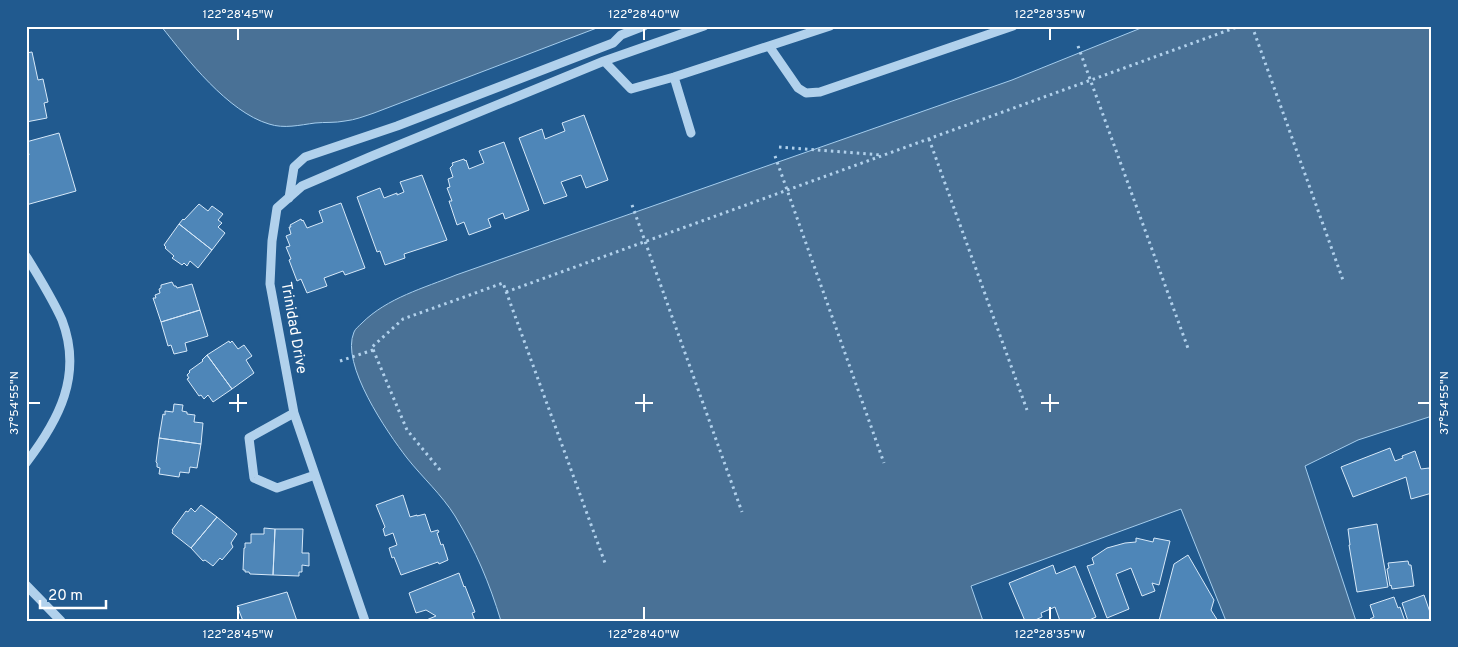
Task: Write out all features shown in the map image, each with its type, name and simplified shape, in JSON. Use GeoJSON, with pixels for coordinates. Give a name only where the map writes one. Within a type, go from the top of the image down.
{"type":"FeatureCollection","features":[{"type":"Feature","properties":{"kind":"street"},"geometry":{"type":"LineString","coordinates":[[288,198],[294,167],[305,157],[397,126],[613,43],[621,35],[644,26]]}},
{"type":"Feature","properties":{"kind":"street","name":"Trinidad Drive"},"geometry":{"type":"LineString","coordinates":[[365,621],[294,413],[270,284],[272,241],[277,208],[302,186],[372,156],[604,61],[704,26]]}},
{"type":"Feature","properties":{"kind":"street"},"geometry":{"type":"LineString","coordinates":[[604,61],[630,89],[830,26]]}},
{"type":"Feature","properties":{"kind":"street"},"geometry":{"type":"LineString","coordinates":[[769,46],[798,88],[806,93],[820,92],[1013,26]]}},
{"type":"Feature","properties":{"kind":"street"},"geometry":{"type":"LineString","coordinates":[[674,76],[691,133]]}},
{"type":"Feature","properties":{"kind":"street"},"geometry":{"type":"LineString","coordinates":[[26,256],[57,310],[66,334],[70,359],[68,384],[60,409],[49,430],[26,463]]}},
{"type":"Feature","properties":{"kind":"street"},"geometry":{"type":"LineString","coordinates":[[294,413],[249,438],[254,478],[277,488],[315,475]]}},
{"type":"Feature","properties":{"kind":"street"},"geometry":{"type":"LineString","coordinates":[[26,585],[62,621]]}},
{"type":"Feature","properties":{"kind":"path"},"geometry":{"type":"LineString","coordinates":[[506,292],[1240,26]]}},
{"type":"Feature","properties":{"kind":"path"},"geometry":{"type":"LineString","coordinates":[[1252,26],[1344,283]]}},
{"type":"Feature","properties":{"kind":"path"},"geometry":{"type":"LineString","coordinates":[[1078,46],[1189,351]]}},
{"type":"Feature","properties":{"kind":"path"},"geometry":{"type":"LineString","coordinates":[[929,138],[1028,410]]}},
{"type":"Feature","properties":{"kind":"path"},"geometry":{"type":"LineString","coordinates":[[779,147],[883,155]]}},
{"type":"Feature","properties":{"kind":"path"},"geometry":{"type":"LineString","coordinates":[[775,156],[884,463]]}},
{"type":"Feature","properties":{"kind":"path"},"geometry":{"type":"LineString","coordinates":[[632,205],[742,512]]}},
{"type":"Feature","properties":{"kind":"path"},"geometry":{"type":"LineString","coordinates":[[440,470],[407,430],[372,347],[403,319],[503,283],[604,563]]}},
{"type":"Feature","properties":{"kind":"path"},"geometry":{"type":"LineString","coordinates":[[340,361],[373,350]]}},
{"type":"Feature","properties":{"kind":"water"},"geometry":{"type":"Polygon","coordinates":[[[161,26],[602,26],[360,118],[341,122],[286,126],[269,124],[254,118],[238,108],[209,83],[161,26]]]}},
{"type":"Feature","properties":{"kind":"water"},"geometry":{"type":"Polygon","coordinates":[[[1146,26],[1432,26],[1432,416],[1358,440],[1305,466],[1356,621],[1226,621],[1181,509],[971,586],[983,621],[501,621],[481,567],[455,516],[388,432],[359,379],[351,346],[355,331],[362,323],[394,300],[419,289],[1012,80],[1146,26]]]}},
{"type":"Feature","properties":{"kind":"building"},"geometry":{"type":"Polygon","coordinates":[[[32,52],[38,80],[43,79],[48,102],[44,103],[47,118],[26,122],[26,53],[32,52]]]}},
{"type":"Feature","properties":{"kind":"building"},"geometry":{"type":"Polygon","coordinates":[[[584,115],[608,180],[586,188],[581,175],[561,182],[567,196],[544,204],[519,138],[542,129],[545,139],[565,131],[562,123],[584,115]]]}},
{"type":"Feature","properties":{"kind":"building"},"geometry":{"type":"Polygon","coordinates":[[[59,133],[76,191],[26,205],[26,156],[29,155],[26,142],[59,133]]]}},
{"type":"Feature","properties":{"kind":"building"},"geometry":{"type":"Polygon","coordinates":[[[504,142],[529,210],[505,219],[503,213],[488,219],[491,227],[469,235],[464,222],[457,225],[449,201],[452,201],[447,188],[450,187],[448,179],[453,177],[450,168],[453,165],[452,163],[464,159],[469,169],[484,163],[479,151],[504,142]]]}},
{"type":"Feature","properties":{"kind":"building"},"geometry":{"type":"Polygon","coordinates":[[[422,175],[447,240],[404,254],[405,258],[385,265],[380,251],[377,252],[357,197],[380,188],[384,198],[397,193],[397,195],[404,192],[400,182],[422,175]]]}},
{"type":"Feature","properties":{"kind":"building"},"geometry":{"type":"Polygon","coordinates":[[[341,203],[365,268],[345,275],[343,271],[324,278],[327,286],[307,293],[301,279],[297,281],[289,260],[291,259],[286,247],[290,246],[286,236],[291,234],[289,227],[301,219],[307,228],[323,222],[319,211],[341,203]]]}},
{"type":"Feature","properties":{"kind":"building"},"geometry":{"type":"Polygon","coordinates":[[[199,204],[208,211],[212,206],[223,214],[218,220],[222,223],[218,227],[225,233],[212,250],[179,224],[199,204]]]}},
{"type":"Feature","properties":{"kind":"building"},"geometry":{"type":"Polygon","coordinates":[[[179,224],[212,250],[198,268],[190,261],[187,266],[184,263],[182,265],[172,258],[174,256],[165,248],[164,245],[179,224]]]}},
{"type":"Feature","properties":{"kind":"building"},"geometry":{"type":"Polygon","coordinates":[[[172,282],[177,288],[192,284],[200,310],[161,322],[153,298],[156,298],[155,295],[160,293],[161,285],[172,282]]]}},
{"type":"Feature","properties":{"kind":"building"},"geometry":{"type":"Polygon","coordinates":[[[200,310],[208,336],[185,343],[187,351],[174,354],[171,345],[168,346],[161,322],[200,310]]]}},
{"type":"Feature","properties":{"kind":"building"},"geometry":{"type":"Polygon","coordinates":[[[229,341],[230,343],[232,341],[238,349],[244,345],[252,356],[246,360],[254,373],[232,389],[207,355],[229,341]]]}},
{"type":"Feature","properties":{"kind":"building"},"geometry":{"type":"Polygon","coordinates":[[[207,355],[232,389],[213,402],[208,395],[204,399],[201,395],[199,396],[187,379],[189,378],[187,375],[189,371],[203,361],[207,355]]]}},
{"type":"Feature","properties":{"kind":"building"},"geometry":{"type":"Polygon","coordinates":[[[174,404],[183,405],[182,411],[195,415],[194,422],[203,423],[201,444],[159,438],[163,414],[165,415],[165,411],[173,412],[174,404]]]}},
{"type":"Feature","properties":{"kind":"building"},"geometry":{"type":"Polygon","coordinates":[[[159,438],[201,444],[197,468],[190,467],[189,473],[180,472],[179,477],[159,474],[160,468],[157,467],[156,462],[159,438]]]}},
{"type":"Feature","properties":{"kind":"building"},"geometry":{"type":"Polygon","coordinates":[[[1390,448],[1395,461],[1415,451],[1421,469],[1429,468],[1432,478],[1432,493],[1411,499],[1406,477],[1353,497],[1341,467],[1390,448]]]}},
{"type":"Feature","properties":{"kind":"building"},"geometry":{"type":"Polygon","coordinates":[[[403,495],[410,517],[425,514],[431,532],[438,530],[439,532],[437,533],[441,545],[443,544],[448,560],[401,575],[389,548],[397,545],[393,533],[385,536],[383,529],[385,527],[376,505],[403,495]]]}},
{"type":"Feature","properties":{"kind":"building"},"geometry":{"type":"Polygon","coordinates":[[[201,505],[217,517],[191,548],[172,533],[172,530],[186,511],[188,512],[191,508],[195,512],[201,505]]]}},
{"type":"Feature","properties":{"kind":"building"},"geometry":{"type":"Polygon","coordinates":[[[217,517],[237,534],[231,543],[233,547],[222,560],[220,558],[213,566],[205,560],[203,561],[191,548],[217,517]]]}},
{"type":"Feature","properties":{"kind":"building"},"geometry":{"type":"Polygon","coordinates":[[[1377,524],[1388,587],[1357,592],[1348,529],[1377,524]]]}},
{"type":"Feature","properties":{"kind":"building"},"geometry":{"type":"Polygon","coordinates":[[[264,528],[275,529],[273,575],[250,574],[243,570],[245,543],[251,543],[251,534],[264,534],[264,528]]]}},
{"type":"Feature","properties":{"kind":"building"},"geometry":{"type":"Polygon","coordinates":[[[275,529],[303,529],[302,553],[309,553],[309,566],[302,565],[302,572],[299,572],[299,576],[273,575],[275,529]]]}},
{"type":"Feature","properties":{"kind":"building"},"geometry":{"type":"Polygon","coordinates":[[[1136,538],[1153,542],[1154,538],[1170,541],[1159,585],[1152,583],[1155,591],[1142,596],[1131,568],[1116,574],[1129,609],[1107,618],[1087,566],[1094,564],[1092,558],[1107,548],[1136,542],[1136,538]]]}},
{"type":"Feature","properties":{"kind":"building"},"geometry":{"type":"Polygon","coordinates":[[[1188,555],[1214,600],[1211,610],[1218,621],[1159,621],[1174,564],[1188,555]]]}},
{"type":"Feature","properties":{"kind":"building"},"geometry":{"type":"Polygon","coordinates":[[[1408,561],[1409,565],[1411,565],[1414,586],[1392,589],[1387,569],[1389,568],[1388,563],[1408,561]]]}},
{"type":"Feature","properties":{"kind":"building"},"geometry":{"type":"Polygon","coordinates":[[[1053,565],[1056,574],[1075,566],[1096,617],[1087,621],[1060,621],[1055,607],[1041,613],[1042,617],[1033,621],[1025,621],[1009,583],[1053,565]]]}},
{"type":"Feature","properties":{"kind":"building"},"geometry":{"type":"Polygon","coordinates":[[[459,573],[475,612],[472,613],[475,621],[424,621],[436,616],[426,610],[416,613],[409,593],[459,573]]]}},
{"type":"Feature","properties":{"kind":"building"},"geometry":{"type":"Polygon","coordinates":[[[287,592],[297,621],[243,621],[237,606],[287,592]]]}},
{"type":"Feature","properties":{"kind":"building"},"geometry":{"type":"Polygon","coordinates":[[[1424,595],[1432,618],[1425,621],[1408,621],[1402,603],[1424,595]]]}},
{"type":"Feature","properties":{"kind":"building"},"geometry":{"type":"Polygon","coordinates":[[[1394,597],[1405,621],[1371,621],[1370,619],[1374,617],[1370,605],[1394,597]]]}}]}
